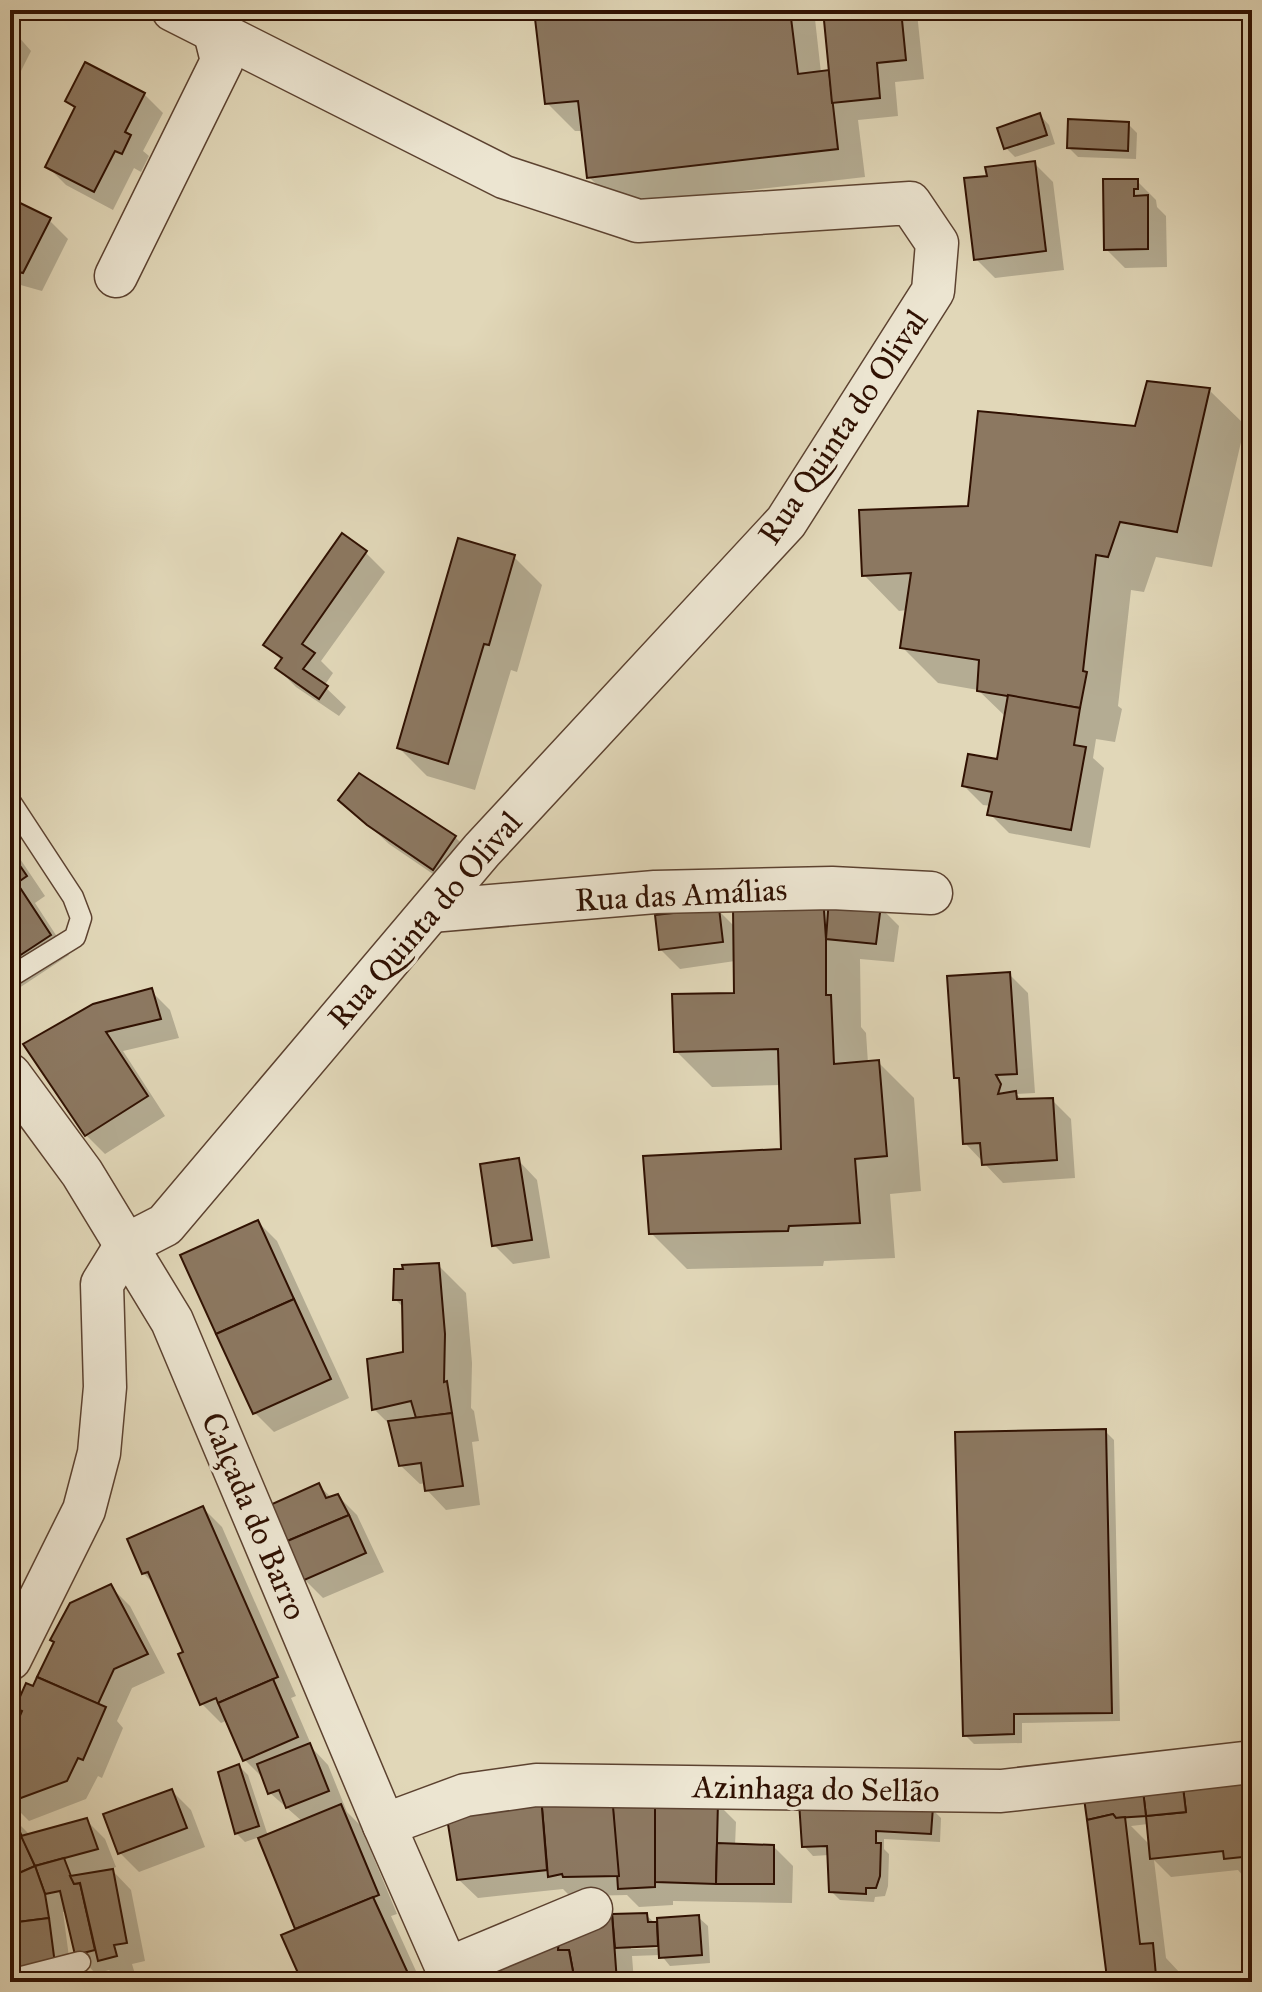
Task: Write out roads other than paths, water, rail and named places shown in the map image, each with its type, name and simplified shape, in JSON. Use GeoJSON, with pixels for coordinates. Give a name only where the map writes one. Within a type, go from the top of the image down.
{"type":"FeatureCollection","features":[{"type":"Feature","properties":{"kind":"street","name":"Rua Quinta do Olival"},"geometry":{"type":"LineString","coordinates":[[126,1245],[165,1225],[482,850],[786,522],[933,291],[937,243],[910,203],[638,221],[504,177],[173,10]]}},
{"type":"Feature","properties":{"kind":"street"},"geometry":{"type":"LineString","coordinates":[[116,276],[222,61],[215,33]]}},
{"type":"Feature","properties":{"kind":"street","name":"Rua das Amálias"},"geometry":{"type":"LineString","coordinates":[[431,911],[655,892],[832,888],[931,893]]}},
{"type":"Feature","properties":{"kind":"street","name":"Calçada do Barro"},"geometry":{"type":"LineString","coordinates":[[10,1075],[82,1173],[172,1321],[450,1976]]}},
{"type":"Feature","properties":{"kind":"street"},"geometry":{"type":"LineString","coordinates":[[10,1659],[84,1510],[99,1453],[105,1387],[102,1284],[126,1245]]}},
{"type":"Feature","properties":{"kind":"street","name":"Azinhaga do Sellão"},"geometry":{"type":"LineString","coordinates":[[384,1825],[465,1795],[536,1785],[1001,1791],[1252,1762]]}},
{"type":"Feature","properties":{"kind":"street"},"geometry":{"type":"LineString","coordinates":[[450,1976],[591,1909]]}},
{"type":"Feature","properties":{"kind":"lane"},"geometry":{"type":"LineString","coordinates":[[10,801],[73,897],[81,918],[75,937],[10,977]]}},
{"type":"Feature","properties":{"kind":"lane"},"geometry":{"type":"LineString","coordinates":[[10,1980],[80,1962]]}}]}
